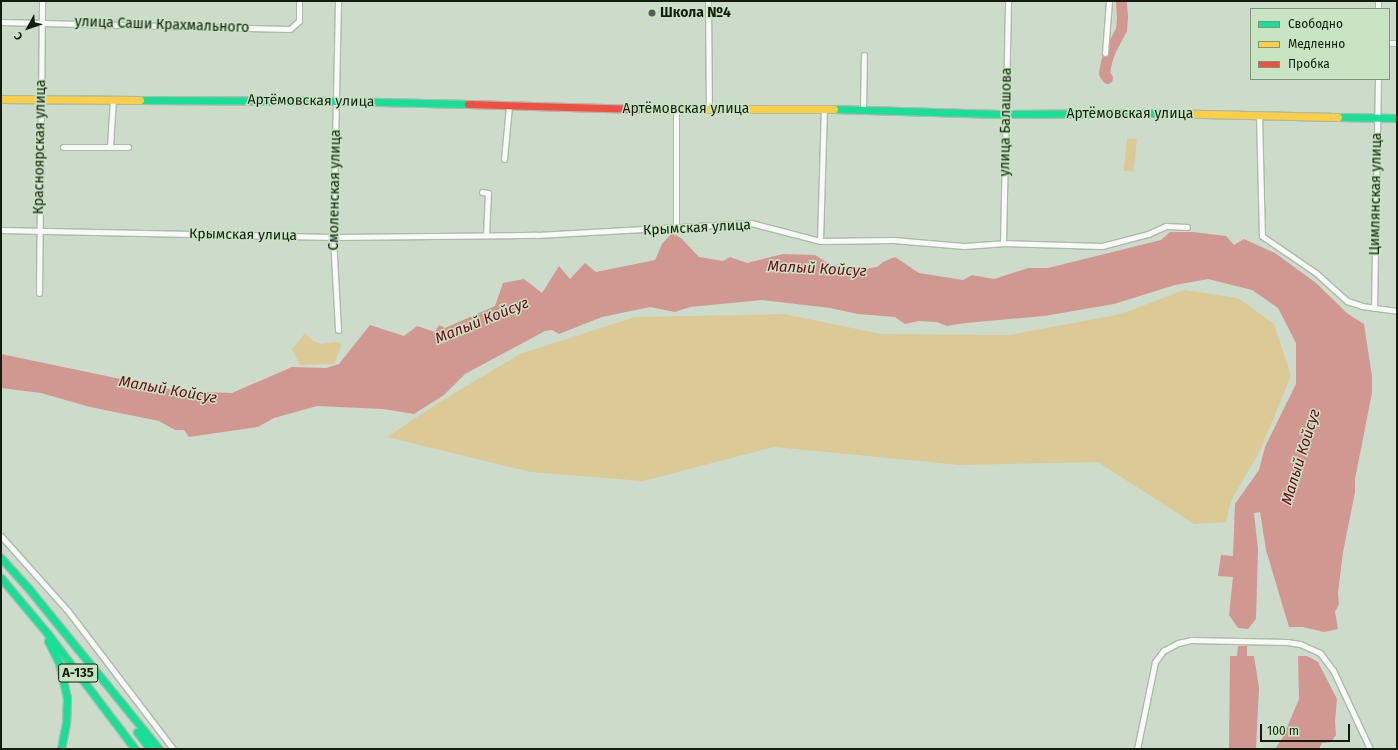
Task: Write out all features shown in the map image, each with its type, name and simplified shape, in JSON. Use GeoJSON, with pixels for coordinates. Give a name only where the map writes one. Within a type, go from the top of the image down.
{"type":"FeatureCollection","features":[{"type":"Feature","properties":{"kind":"main road","name":"Артёмовская улица"},"geometry":{"type":"LineString","coordinates":[[1,99],[336,101],[676,110],[824,109],[1007,114],[1259,115],[1397,118]]}},
{"type":"Feature","properties":{"kind":"main road","name":"А-135"},"geometry":{"type":"LineString","coordinates":[[1,558],[59,626],[150,749]]}},
{"type":"Feature","properties":{"kind":"main road","name":"А-135"},"geometry":{"type":"LineString","coordinates":[[1,578],[19,598],[135,749]]}},
{"type":"Feature","properties":{"kind":"main road"},"geometry":{"type":"LineString","coordinates":[[19,598],[46,637],[59,663],[66,697],[66,723],[61,749]]}},
{"type":"Feature","properties":{"kind":"main road"},"geometry":{"type":"LineString","coordinates":[[59,626],[159,749]]}},
{"type":"Feature","properties":{"kind":"street","name":"Красноярская улица"},"geometry":{"type":"LineString","coordinates":[[39,293],[42,1]]}},
{"type":"Feature","properties":{"kind":"street","name":"улица Саши Крахмального"},"geometry":{"type":"LineString","coordinates":[[1,22],[290,29],[299,21],[299,1]]}},
{"type":"Feature","properties":{"kind":"street","name":"Смоленская улица"},"geometry":{"type":"LineString","coordinates":[[338,1],[333,237],[338,330]]}},
{"type":"Feature","properties":{"kind":"street"},"geometry":{"type":"LineString","coordinates":[[708,1],[709,110]]}},
{"type":"Feature","properties":{"kind":"street","name":"улица Балашова"},"geometry":{"type":"LineString","coordinates":[[1003,243],[1007,114],[1008,1]]}},
{"type":"Feature","properties":{"kind":"street"},"geometry":{"type":"LineString","coordinates":[[1105,53],[1109,1]]}},
{"type":"Feature","properties":{"kind":"street"},"geometry":{"type":"LineString","coordinates":[[863,110],[864,55]]}},
{"type":"Feature","properties":{"kind":"street","name":"Цимлянская улица"},"geometry":{"type":"LineString","coordinates":[[1374,308],[1378,80]]}},
{"type":"Feature","properties":{"kind":"street"},"geometry":{"type":"LineString","coordinates":[[110,147],[113,100]]}},
{"type":"Feature","properties":{"kind":"street"},"geometry":{"type":"LineString","coordinates":[[504,158],[509,106]]}},
{"type":"Feature","properties":{"kind":"street"},"geometry":{"type":"LineString","coordinates":[[820,241],[824,109]]}},
{"type":"Feature","properties":{"kind":"street"},"geometry":{"type":"LineString","coordinates":[[676,110],[676,229]]}},
{"type":"Feature","properties":{"kind":"street"},"geometry":{"type":"LineString","coordinates":[[1259,115],[1262,236],[1316,273],[1348,301],[1362,306],[1397,310]]}},
{"type":"Feature","properties":{"kind":"street"},"geometry":{"type":"LineString","coordinates":[[63,147],[128,147]]}},
{"type":"Feature","properties":{"kind":"street"},"geometry":{"type":"LineString","coordinates":[[482,192],[488,193],[486,235]]}},
{"type":"Feature","properties":{"kind":"street","name":"Крымская улица"},"geometry":{"type":"LineString","coordinates":[[1,230],[333,237],[486,235],[676,229],[751,223],[820,241],[893,240],[964,246],[1003,243],[1102,246],[1148,234],[1166,226],[1187,227]]}},
{"type":"Feature","properties":{"kind":"street"},"geometry":{"type":"LineString","coordinates":[[1,536],[68,611],[173,749]]}},
{"type":"Feature","properties":{"kind":"street"},"geometry":{"type":"LineString","coordinates":[[1137,749],[1154,662],[1163,651],[1178,643],[1191,640],[1287,642],[1300,644],[1320,653],[1333,670],[1370,749]]}},
{"type":"Feature","properties":{"kind":"shaded area"},"geometry":{"type":"Polygon","coordinates":[[[1127,138],[1137,139],[1133,172],[1124,171],[1127,138]]]}},
{"type":"Feature","properties":{"kind":"shaded area"},"geometry":{"type":"Polygon","coordinates":[[[1184,290],[1238,298],[1274,324],[1291,376],[1259,453],[1231,500],[1226,522],[1194,524],[1098,462],[960,465],[774,447],[643,481],[531,472],[387,437],[438,403],[520,354],[635,317],[784,314],[881,334],[1010,335],[1121,314],[1184,290]]]}},
{"type":"Feature","properties":{"kind":"shaded area"},"geometry":{"type":"Polygon","coordinates":[[[305,333],[313,341],[321,344],[338,342],[342,344],[334,364],[300,365],[292,349],[305,333]]]}},
{"type":"Feature","properties":{"kind":"water","name":"Малый Койсуг"},"geometry":{"type":"Polygon","coordinates":[[[1170,232],[1193,232],[1226,236],[1234,245],[1244,239],[1275,253],[1316,283],[1348,314],[1364,324],[1372,376],[1372,393],[1355,479],[1355,492],[1343,552],[1338,593],[1339,604],[1335,612],[1338,629],[1324,632],[1303,627],[1289,627],[1266,550],[1260,512],[1254,513],[1258,549],[1256,619],[1248,629],[1238,628],[1229,615],[1233,577],[1218,576],[1221,555],[1233,556],[1235,504],[1259,470],[1265,447],[1296,384],[1296,343],[1278,308],[1252,290],[1208,279],[1175,285],[1114,304],[1044,316],[947,326],[937,322],[919,321],[905,324],[895,317],[858,314],[830,308],[762,300],[690,307],[675,312],[650,307],[602,317],[559,334],[552,330],[545,331],[465,374],[444,395],[414,414],[383,409],[317,406],[274,418],[258,427],[189,437],[184,430],[175,430],[159,421],[90,407],[41,393],[1,388],[1,354],[178,391],[232,393],[292,367],[326,368],[339,364],[370,325],[404,336],[417,326],[435,332],[439,325],[445,328],[495,306],[503,283],[524,279],[542,293],[559,266],[570,279],[585,263],[596,272],[655,260],[662,244],[672,233],[681,238],[699,257],[723,261],[730,257],[747,263],[783,254],[815,255],[831,265],[865,269],[877,267],[883,262],[895,257],[919,273],[963,280],[972,275],[994,279],[1028,268],[1048,268],[1161,240],[1170,232]]]}},
{"type":"Feature","properties":{"kind":"water"},"geometry":{"type":"Polygon","coordinates":[[[1238,646],[1247,646],[1247,656],[1254,656],[1259,688],[1256,749],[1229,749],[1230,656],[1237,656],[1238,646]]]}},
{"type":"Feature","properties":{"kind":"water"},"geometry":{"type":"Polygon","coordinates":[[[1298,656],[1307,656],[1318,662],[1337,699],[1335,722],[1336,735],[1331,742],[1322,743],[1319,749],[1275,749],[1283,737],[1299,699],[1298,656]]]}},
{"type":"Feature","properties":{"kind":"waterway"},"geometry":{"type":"LineString","coordinates":[[1107,78],[1104,73],[1106,62],[1110,50],[1121,29],[1121,1]]}},
{"type":"Feature","properties":{"kind":"traffic: fast"},"geometry":{"type":"LineString","coordinates":[[140,100],[336,101],[468,104]]}},
{"type":"Feature","properties":{"kind":"traffic: fast"},"geometry":{"type":"LineString","coordinates":[[834,109],[1007,114],[1159,113]]}},
{"type":"Feature","properties":{"kind":"traffic: fast"},"geometry":{"type":"LineString","coordinates":[[1338,117],[1397,118]]}},
{"type":"Feature","properties":{"kind":"traffic: fast"},"geometry":{"type":"LineString","coordinates":[[1,558],[29,589],[159,749]]}},
{"type":"Feature","properties":{"kind":"traffic: fast"},"geometry":{"type":"LineString","coordinates":[[1,578],[48,634],[135,749]]}},
{"type":"Feature","properties":{"kind":"traffic: fast"},"geometry":{"type":"LineString","coordinates":[[48,641],[59,663],[67,697],[66,723],[61,749]]}},
{"type":"Feature","properties":{"kind":"traffic: fast"},"geometry":{"type":"LineString","coordinates":[[137,732],[150,749]]}},
{"type":"Feature","properties":{"kind":"traffic: slow"},"geometry":{"type":"LineString","coordinates":[[1,99],[140,100]]}},
{"type":"Feature","properties":{"kind":"traffic: slow"},"geometry":{"type":"LineString","coordinates":[[640,109],[834,109]]}},
{"type":"Feature","properties":{"kind":"traffic: slow"},"geometry":{"type":"LineString","coordinates":[[1159,113],[1338,117]]}},
{"type":"Feature","properties":{"kind":"traffic: jam"},"geometry":{"type":"LineString","coordinates":[[468,104],[640,109]]}},
{"type":"Feature","properties":{"kind":"place","name":"Школа №4"},"geometry":{"type":"Point","coordinates":[652,13]}}]}
